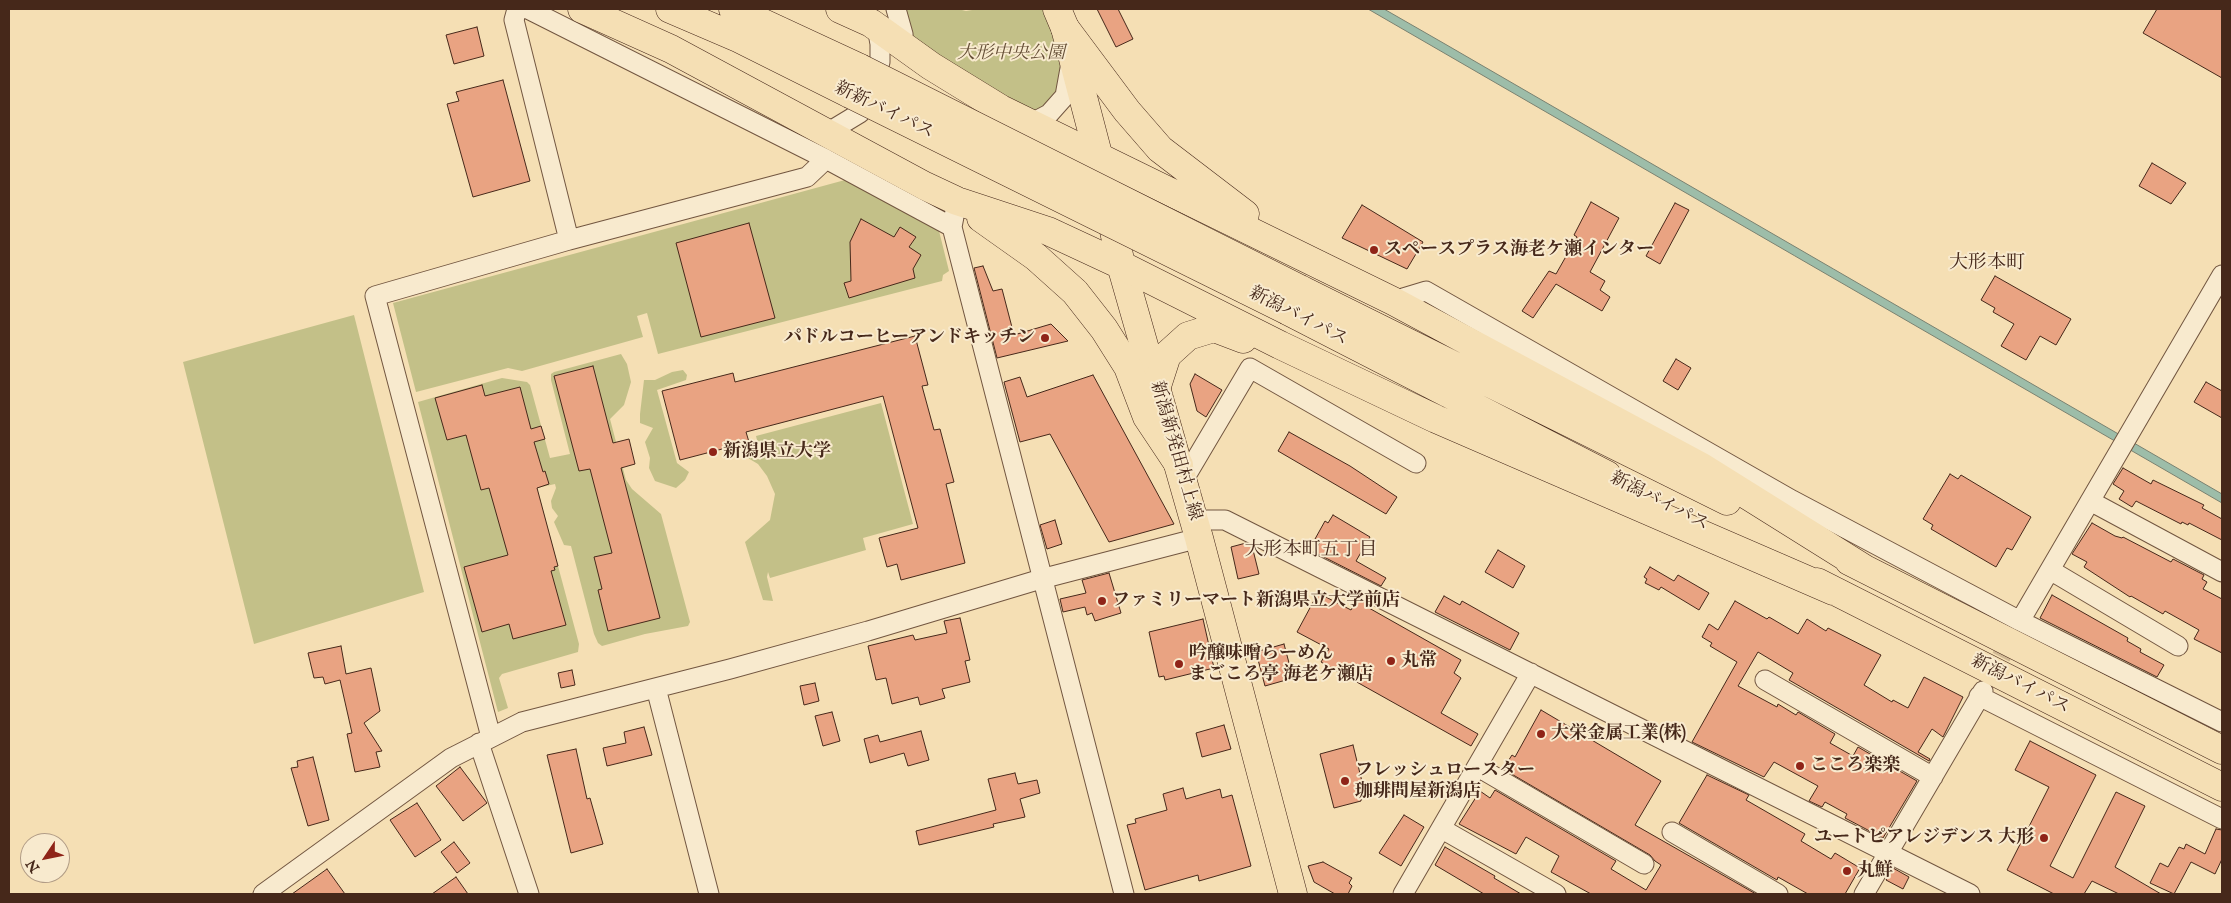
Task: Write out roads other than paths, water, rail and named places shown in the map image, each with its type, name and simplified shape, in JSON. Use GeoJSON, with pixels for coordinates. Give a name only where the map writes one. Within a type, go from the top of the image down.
{"type":"FeatureCollection","features":[{"type":"Feature","properties":{"kind":"main road"},"geometry":{"type":"LineString","coordinates":[[582,9],[671,49],[826,146],[1036,257],[1074,292],[1104,329],[1128,367],[1147,417],[1181,473]]}},
{"type":"Feature","properties":{"kind":"main road","name":"新新バイパス"},"geometry":{"type":"LineString","coordinates":[[670,9],[740,39],[1096,215]]}},
{"type":"Feature","properties":{"kind":"main road","name":"新新バイパス"},"geometry":{"type":"LineString","coordinates":[[733,9],[860,68],[1099,188]]}},
{"type":"Feature","properties":{"kind":"main road"},"geometry":{"type":"LineString","coordinates":[[840,9],[890,25],[931,66],[1030,124],[1393,301],[1702,467],[1865,569]]}},
{"type":"Feature","properties":{"kind":"main road"},"geometry":{"type":"LineString","coordinates":[[1061,18],[1127,111],[1160,149],[1300,254]]}},
{"type":"Feature","properties":{"kind":"main road","name":"新潟新発田村上線"},"geometry":{"type":"LineString","coordinates":[[1061,18],[1099,158],[1121,264],[1197,529],[1292,894]]}},
{"type":"Feature","properties":{"kind":"main road","name":"新潟バイパス"},"geometry":{"type":"LineString","coordinates":[[1099,188],[1294,300],[1833,590],[2222,788]]}},
{"type":"Feature","properties":{"kind":"main road"},"geometry":{"type":"LineString","coordinates":[[955,214],[1048,231],[1121,264],[1250,328],[1280,345],[1399,402]]}},
{"type":"Feature","properties":{"kind":"main road","name":"新潟バイパス"},"geometry":{"type":"LineString","coordinates":[[1096,215],[1294,300],[1865,569],[2222,750]]}},
{"type":"Feature","properties":{"kind":"main road"},"geometry":{"type":"LineString","coordinates":[[1157,386],[1167,355],[1188,336],[1214,328],[1399,402],[1833,590]]}},
{"type":"Feature","properties":{"kind":"street"},"geometry":{"type":"LineString","coordinates":[[517,9],[514,20],[569,240]]}},
{"type":"Feature","properties":{"kind":"street"},"geometry":{"type":"LineString","coordinates":[[528,9],[826,146]]}},
{"type":"Feature","properties":{"kind":"street"},"geometry":{"type":"LineString","coordinates":[[529,894],[485,740],[375,296],[569,240],[807,176],[826,146],[860,113],[880,62],[880,44],[890,25]]}},
{"type":"Feature","properties":{"kind":"street"},"geometry":{"type":"LineString","coordinates":[[1030,124],[1049,114],[1065,96],[1072,55]]}},
{"type":"Feature","properties":{"kind":"street"},"geometry":{"type":"LineString","coordinates":[[955,214],[1042,579],[1124,894]]}},
{"type":"Feature","properties":{"kind":"street"},"geometry":{"type":"LineString","coordinates":[[2020,621],[2222,275]]}},
{"type":"Feature","properties":{"kind":"street"},"geometry":{"type":"LineString","coordinates":[[1393,301],[1426,291],[1792,500],[2020,621],[2222,722]]}},
{"type":"Feature","properties":{"kind":"street"},"geometry":{"type":"LineString","coordinates":[[1181,473],[1250,368],[1416,463]]}},
{"type":"Feature","properties":{"kind":"street"},"geometry":{"type":"LineString","coordinates":[[2090,501],[2222,572]]}},
{"type":"Feature","properties":{"kind":"street"},"geometry":{"type":"LineString","coordinates":[[263,894],[451,758],[522,722],[868,631],[1042,579],[1225,520],[1970,894]]}},
{"type":"Feature","properties":{"kind":"street"},"geometry":{"type":"LineString","coordinates":[[2050,570],[2178,646]]}},
{"type":"Feature","properties":{"kind":"street"},"geometry":{"type":"LineString","coordinates":[[1403,894],[1531,673]]}},
{"type":"Feature","properties":{"kind":"street"},"geometry":{"type":"LineString","coordinates":[[1765,680],[1932,777]]}},
{"type":"Feature","properties":{"kind":"street"},"geometry":{"type":"LineString","coordinates":[[656,688],[709,894]]}},
{"type":"Feature","properties":{"kind":"street"},"geometry":{"type":"LineString","coordinates":[[1864,894],[1981,694],[2222,819]]}},
{"type":"Feature","properties":{"kind":"street"},"geometry":{"type":"LineString","coordinates":[[1478,767],[1644,864]]}},
{"type":"Feature","properties":{"kind":"street"},"geometry":{"type":"LineString","coordinates":[[1442,828],[1556,894]]}},
{"type":"Feature","properties":{"kind":"street"},"geometry":{"type":"LineString","coordinates":[[1672,832],[1778,894]]}},
{"type":"Feature","properties":{"kind":"tunnel"},"geometry":{"type":"LineString","coordinates":[[1988,682],[2020,621]]}},
{"type":"Feature","properties":{"kind":"place","name":"スペースプラス海老ケ瀬インター"},"geometry":{"type":"Point","coordinates":[1374,250]}},
{"type":"Feature","properties":{"kind":"place","name":"パドルコーヒーアンドキッチン"},"geometry":{"type":"Point","coordinates":[1045,338]}},
{"type":"Feature","properties":{"kind":"place","name":"新潟県立大学"},"geometry":{"type":"Point","coordinates":[713,452]}},
{"type":"Feature","properties":{"kind":"place","name":"ファミリーマート新潟県立大学前店"},"geometry":{"type":"Point","coordinates":[1102,601]}},
{"type":"Feature","properties":{"kind":"place","name":"丸常"},"geometry":{"type":"Point","coordinates":[1391,661]}},
{"type":"Feature","properties":{"kind":"place","name":"吟醸味噌らーめん まごころ亭 海老ケ瀬店"},"geometry":{"type":"Point","coordinates":[1179,664]}},
{"type":"Feature","properties":{"kind":"place","name":"大栄金属工業(株)"},"geometry":{"type":"Point","coordinates":[1541,734]}},
{"type":"Feature","properties":{"kind":"place","name":"こころ楽楽"},"geometry":{"type":"Point","coordinates":[1800,766]}},
{"type":"Feature","properties":{"kind":"place","name":"フレッシュロースター 珈琲問屋新潟店"},"geometry":{"type":"Point","coordinates":[1345,781]}},
{"type":"Feature","properties":{"kind":"place","name":"ユートピアレジデンス 大形"},"geometry":{"type":"Point","coordinates":[2044,838]}},
{"type":"Feature","properties":{"kind":"place","name":"丸鮮"},"geometry":{"type":"Point","coordinates":[1847,871]}},
{"type":"Feature","properties":{"kind":"district","name":"大形本町"},"geometry":{"type":"Point","coordinates":[1987,264]}},
{"type":"Feature","properties":{"kind":"district","name":"大形本町五丁目"},"geometry":{"type":"Point","coordinates":[1311,551]}},
{"type":"Feature","properties":{"kind":"park label","name":"大形中央公園"},"geometry":{"type":"Point","coordinates":[1011,54]}}]}
